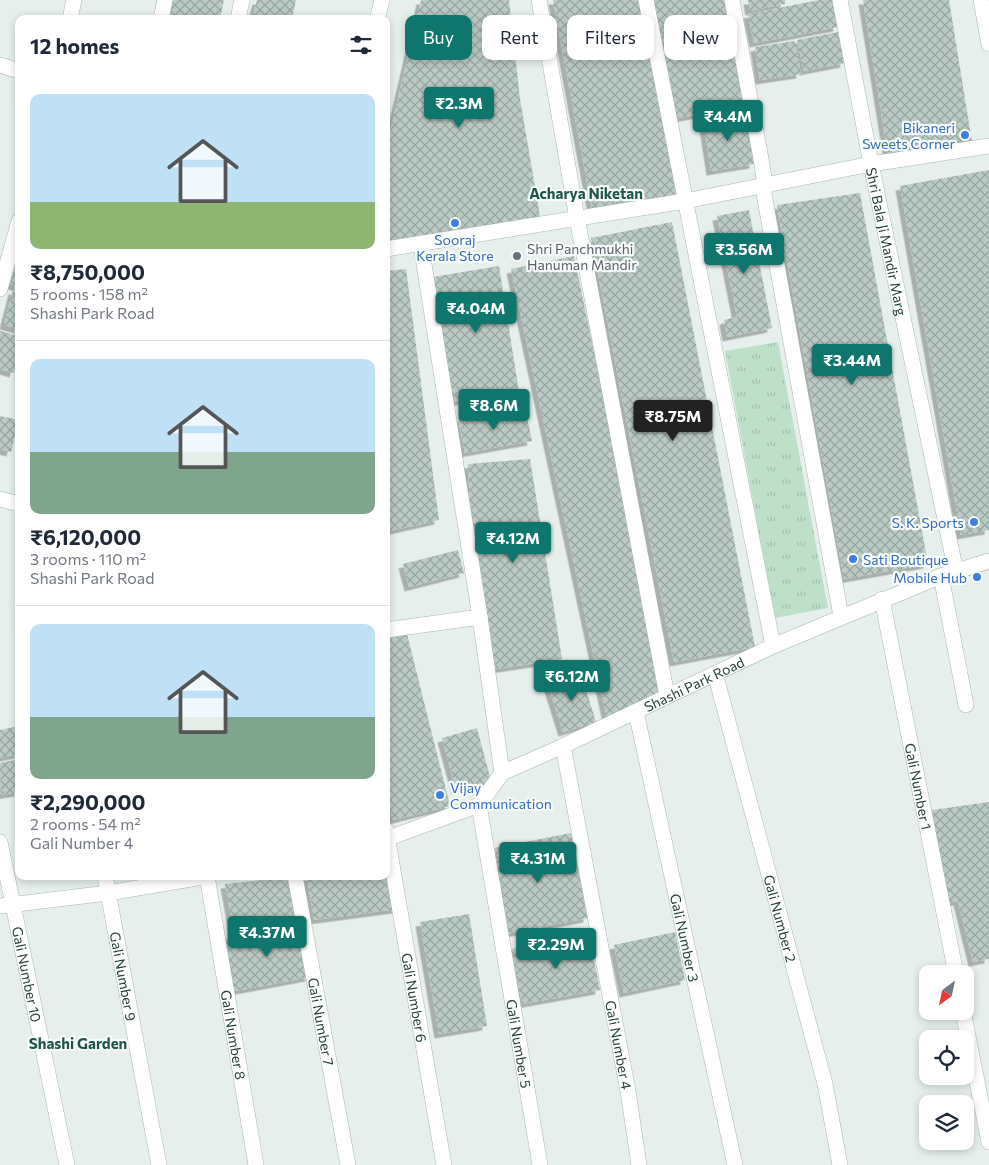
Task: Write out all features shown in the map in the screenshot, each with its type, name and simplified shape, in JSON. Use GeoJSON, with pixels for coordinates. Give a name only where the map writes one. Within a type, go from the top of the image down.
{"type":"FeatureCollection","features":[{"type":"Feature","properties":{"kind":"street"},"geometry":{"type":"LineString","coordinates":[[71,15],[74,0]]}},
{"type":"Feature","properties":{"kind":"street"},"geometry":{"type":"LineString","coordinates":[[162,15],[165,0]]}},
{"type":"Feature","properties":{"kind":"street"},"geometry":{"type":"LineString","coordinates":[[239,15],[242,0]]}},
{"type":"Feature","properties":{"kind":"street"},"geometry":{"type":"LineString","coordinates":[[379,15],[382,0]]}},
{"type":"Feature","properties":{"kind":"street"},"geometry":{"type":"LineString","coordinates":[[540,0],[577,218],[667,696]]}},
{"type":"Feature","properties":{"kind":"street"},"geometry":{"type":"LineString","coordinates":[[646,0],[773,646]]}},
{"type":"Feature","properties":{"kind":"street"},"geometry":{"type":"LineString","coordinates":[[732,0],[765,185],[764,194],[841,616]]}},
{"type":"Feature","properties":{"kind":"street","name":"Shri Bala Ji Mandir Marg"},"geometry":{"type":"LineString","coordinates":[[840,0],[871,164],[956,572]]}},
{"type":"Feature","properties":{"kind":"street"},"geometry":{"type":"LineString","coordinates":[[981,0],[989,44]]}},
{"type":"Feature","properties":{"kind":"street"},"geometry":{"type":"LineString","coordinates":[[0,65],[15,70]]}},
{"type":"Feature","properties":{"kind":"street"},"geometry":{"type":"LineString","coordinates":[[390,249],[684,200],[871,164],[989,146]]}},
{"type":"Feature","properties":{"kind":"street"},"geometry":{"type":"LineString","coordinates":[[0,289],[15,235]]}},
{"type":"Feature","properties":{"kind":"street"},"geometry":{"type":"LineString","coordinates":[[390,835],[479,805],[502,773],[480,617],[421,245]]}},
{"type":"Feature","properties":{"kind":"street"},"geometry":{"type":"LineString","coordinates":[[0,500],[15,503]]}},
{"type":"Feature","properties":{"kind":"street","name":"Shashi Park Road"},"geometry":{"type":"LineString","coordinates":[[502,773],[636,712],[714,673],[841,616],[941,576],[989,561]]}},
{"type":"Feature","properties":{"kind":"street"},"geometry":{"type":"LineString","coordinates":[[941,576],[966,705]]}},
{"type":"Feature","properties":{"kind":"street","name":"Gali Number 1"},"geometry":{"type":"LineString","coordinates":[[882,599],[954,965]]}},
{"type":"Feature","properties":{"kind":"street"},"geometry":{"type":"LineString","coordinates":[[390,629],[480,617]]}},
{"type":"Feature","properties":{"kind":"street","name":"Gali Number 2"},"geometry":{"type":"LineString","coordinates":[[714,673],[825,1084],[840,1165]]}},
{"type":"Feature","properties":{"kind":"street","name":"Gali Number 3"},"geometry":{"type":"LineString","coordinates":[[636,712],[735,1165]]}},
{"type":"Feature","properties":{"kind":"street","name":"Gali Number 4"},"geometry":{"type":"LineString","coordinates":[[563,746],[628,1091],[640,1165]]}},
{"type":"Feature","properties":{"kind":"street","name":"Gali Number 5"},"geometry":{"type":"LineString","coordinates":[[479,805],[540,1165]]}},
{"type":"Feature","properties":{"kind":"street","name":"Gali Number 10"},"geometry":{"type":"LineString","coordinates":[[0,842],[6,905],[67,1165]]}},
{"type":"Feature","properties":{"kind":"street","name":"Gali Number 6"},"geometry":{"type":"LineString","coordinates":[[390,853],[444,1165]]}},
{"type":"Feature","properties":{"kind":"street","name":"Gali Number 9"},"geometry":{"type":"LineString","coordinates":[[106,880],[160,1165]]}},
{"type":"Feature","properties":{"kind":"street"},"geometry":{"type":"LineString","coordinates":[[6,905],[108,893],[184,880]]}},
{"type":"Feature","properties":{"kind":"street","name":"Gali Number 8"},"geometry":{"type":"LineString","coordinates":[[209,880],[256,1165]]}},
{"type":"Feature","properties":{"kind":"street","name":"Gali Number 7"},"geometry":{"type":"LineString","coordinates":[[296,880],[348,1165]]}},
{"type":"Feature","properties":{"kind":"street"},"geometry":{"type":"LineString","coordinates":[[965,1020],[989,1142]]}},
{"type":"Feature","properties":{"kind":"green space"},"geometry":{"type":"Polygon","coordinates":[[[778,342],[828,608],[775,618],[725,351],[778,342]]]}},
{"type":"Feature","properties":{"kind":"building"},"geometry":{"type":"Polygon","coordinates":[[[171,0],[224,0],[221,15],[168,15],[171,0]]]}},
{"type":"Feature","properties":{"kind":"building"},"geometry":{"type":"Polygon","coordinates":[[[257,0],[296,0],[293,15],[253,15],[257,0]]]}},
{"type":"Feature","properties":{"kind":"building"},"geometry":{"type":"Polygon","coordinates":[[[421,0],[509,0],[511,15],[482,15],[482,60],[516,60],[520,99],[541,222],[390,247],[390,133],[407,60],[472,60],[472,15],[418,15],[421,0]]]}},
{"type":"Feature","properties":{"kind":"building"},"geometry":{"type":"Polygon","coordinates":[[[553,0],[640,0],[643,15],[567,15],[567,60],[651,60],[677,194],[592,209],[553,0]]]}},
{"type":"Feature","properties":{"kind":"building"},"geometry":{"type":"Polygon","coordinates":[[[650,0],[727,0],[730,15],[664,15],[664,60],[737,60],[737,53],[747,106],[673,119],[650,0]]]}},
{"type":"Feature","properties":{"kind":"building"},"geometry":{"type":"Polygon","coordinates":[[[748,0],[785,0],[785,4],[750,11],[748,0]]]}},
{"type":"Feature","properties":{"kind":"building"},"geometry":{"type":"Polygon","coordinates":[[[819,0],[832,0],[838,27],[754,43],[748,14],[819,0]]]}},
{"type":"Feature","properties":{"kind":"building"},"geometry":{"type":"Polygon","coordinates":[[[863,0],[949,0],[972,142],[888,155],[863,0]]]}},
{"type":"Feature","properties":{"kind":"building"},"geometry":{"type":"Polygon","coordinates":[[[838,32],[845,63],[804,71],[797,40],[838,32]]]}},
{"type":"Feature","properties":{"kind":"building"},"geometry":{"type":"Polygon","coordinates":[[[795,41],[801,74],[760,80],[755,47],[795,41]]]}},
{"type":"Feature","properties":{"kind":"building"},"geometry":{"type":"Polygon","coordinates":[[[745,112],[754,164],[711,171],[703,119],[745,112]]]}},
{"type":"Feature","properties":{"kind":"building"},"geometry":{"type":"Polygon","coordinates":[[[989,170],[989,530],[961,535],[900,186],[989,170]]]}},
{"type":"Feature","properties":{"kind":"building"},"geometry":{"type":"Polygon","coordinates":[[[860,193],[928,564],[844,579],[777,205],[860,193]]]}},
{"type":"Feature","properties":{"kind":"building"},"geometry":{"type":"Polygon","coordinates":[[[749,210],[772,328],[727,337],[724,320],[737,317],[717,216],[749,210]]]}},
{"type":"Feature","properties":{"kind":"building"},"geometry":{"type":"Polygon","coordinates":[[[672,222],[755,647],[674,662],[591,238],[672,222]]]}},
{"type":"Feature","properties":{"kind":"building"},"geometry":{"type":"Polygon","coordinates":[[[574,256],[665,693],[607,718],[511,269],[574,256]]]}},
{"type":"Feature","properties":{"kind":"building"},"geometry":{"type":"Polygon","coordinates":[[[15,265],[15,286],[10,284],[15,265]]]}},
{"type":"Feature","properties":{"kind":"building"},"geometry":{"type":"Polygon","coordinates":[[[499,266],[519,392],[453,402],[433,277],[499,266]]]}},
{"type":"Feature","properties":{"kind":"building"},"geometry":{"type":"Polygon","coordinates":[[[406,269],[439,520],[390,531],[390,271],[406,269]]]}},
{"type":"Feature","properties":{"kind":"building"},"geometry":{"type":"Polygon","coordinates":[[[13,290],[15,290],[15,328],[4,325],[13,290]]]}},
{"type":"Feature","properties":{"kind":"building"},"geometry":{"type":"Polygon","coordinates":[[[0,331],[15,335],[15,369],[14,373],[0,369],[0,331]]]}},
{"type":"Feature","properties":{"kind":"building"},"geometry":{"type":"Polygon","coordinates":[[[490,412],[491,418],[526,412],[532,441],[465,453],[458,418],[490,412]]]}},
{"type":"Feature","properties":{"kind":"building"},"geometry":{"type":"Polygon","coordinates":[[[0,416],[15,419],[15,436],[11,452],[0,449],[0,416]]]}},
{"type":"Feature","properties":{"kind":"building"},"geometry":{"type":"Polygon","coordinates":[[[530,459],[562,659],[496,669],[470,504],[468,464],[530,459]]]}},
{"type":"Feature","properties":{"kind":"building"},"geometry":{"type":"Polygon","coordinates":[[[458,550],[464,573],[409,587],[403,564],[458,550]]]}},
{"type":"Feature","properties":{"kind":"building"},"geometry":{"type":"Polygon","coordinates":[[[407,634],[450,806],[393,820],[390,809],[390,638],[407,634]]]}},
{"type":"Feature","properties":{"kind":"building"},"geometry":{"type":"Polygon","coordinates":[[[580,671],[596,722],[563,732],[547,681],[580,671]]]}},
{"type":"Feature","properties":{"kind":"building"},"geometry":{"type":"Polygon","coordinates":[[[15,727],[15,755],[0,758],[0,730],[15,727]]]}},
{"type":"Feature","properties":{"kind":"building"},"geometry":{"type":"Polygon","coordinates":[[[477,728],[491,781],[456,790],[442,738],[477,728]]]}},
{"type":"Feature","properties":{"kind":"building"},"geometry":{"type":"Polygon","coordinates":[[[15,760],[15,793],[1,795],[0,763],[15,760]]]}},
{"type":"Feature","properties":{"kind":"building"},"geometry":{"type":"Polygon","coordinates":[[[989,802],[989,959],[973,962],[958,901],[946,903],[932,810],[989,802]]]}},
{"type":"Feature","properties":{"kind":"building"},"geometry":{"type":"Polygon","coordinates":[[[571,833],[588,918],[506,934],[489,849],[571,833]]]}},
{"type":"Feature","properties":{"kind":"building"},"geometry":{"type":"Polygon","coordinates":[[[390,871],[397,909],[314,920],[308,880],[390,880],[390,871]]]}},
{"type":"Feature","properties":{"kind":"building"},"geometry":{"type":"Polygon","coordinates":[[[263,880],[293,880],[301,917],[233,927],[225,884],[263,880]]]}},
{"type":"Feature","properties":{"kind":"building"},"geometry":{"type":"Polygon","coordinates":[[[469,914],[487,1026],[439,1034],[420,922],[469,914]]]}},
{"type":"Feature","properties":{"kind":"building"},"geometry":{"type":"Polygon","coordinates":[[[298,926],[310,977],[235,991],[223,940],[298,926]]]}},
{"type":"Feature","properties":{"kind":"building"},"geometry":{"type":"Polygon","coordinates":[[[675,932],[685,980],[624,993],[614,945],[675,932]]]}},
{"type":"Feature","properties":{"kind":"building"},"geometry":{"type":"Polygon","coordinates":[[[589,935],[600,990],[522,1004],[511,949],[589,935]]]}},
{"type":"Feature","properties":{"kind":"place","name":"Bikaneri Sweets Corner"},"geometry":{"type":"Point","coordinates":[965,135]}},
{"type":"Feature","properties":{"kind":"place","name":"Sooraj Kerala Store"},"geometry":{"type":"Point","coordinates":[455,223]}},
{"type":"Feature","properties":{"kind":"place","name":"Shri Panchmukhi Hanuman Mandir"},"geometry":{"type":"Point","coordinates":[517,256]}},
{"type":"Feature","properties":{"kind":"place","name":"S. K. Sports"},"geometry":{"type":"Point","coordinates":[974,522]}},
{"type":"Feature","properties":{"kind":"place","name":"Sati Boutique"},"geometry":{"type":"Point","coordinates":[853,559]}},
{"type":"Feature","properties":{"kind":"place","name":"Mobile Hub"},"geometry":{"type":"Point","coordinates":[977,577]}},
{"type":"Feature","properties":{"kind":"place","name":"Vijay Communication"},"geometry":{"type":"Point","coordinates":[440,795]}},
{"type":"Feature","properties":{"kind":"district","name":"Acharya Niketan"},"geometry":{"type":"Point","coordinates":[586,193]}},
{"type":"Feature","properties":{"kind":"district","name":"Shashi Garden"},"geometry":{"type":"Point","coordinates":[78,1043]}}]}
